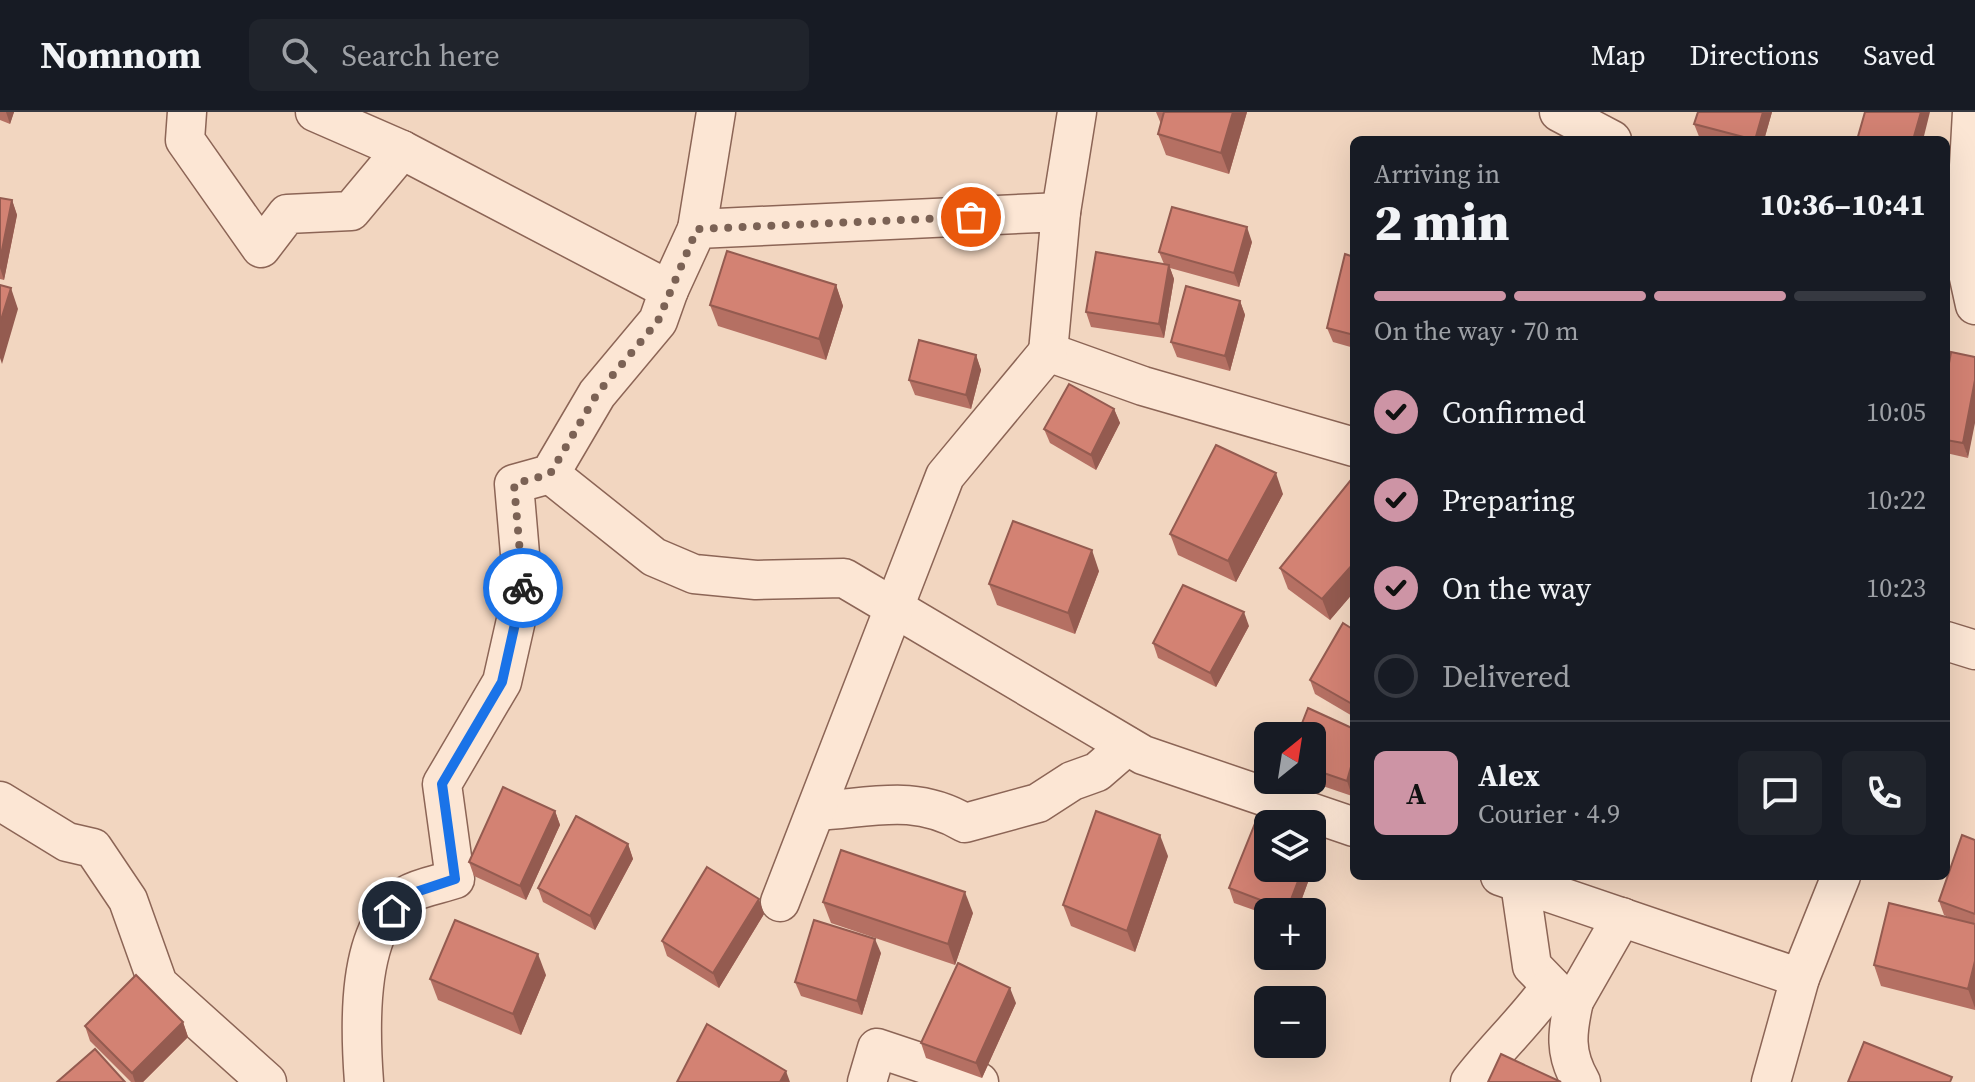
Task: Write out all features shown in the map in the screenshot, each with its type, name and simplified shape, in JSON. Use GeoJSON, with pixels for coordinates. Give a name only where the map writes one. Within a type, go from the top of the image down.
{"type":"FeatureCollection","features":[{"type":"Feature","properties":{"kind":"street"},"geometry":{"type":"LineString","coordinates":[[187,112],[185,140],[261,248],[287,214],[351,211],[402,150]]}},
{"type":"Feature","properties":{"kind":"street"},"geometry":{"type":"LineString","coordinates":[[315,112],[402,150],[669,290]]}},
{"type":"Feature","properties":{"kind":"street"},"geometry":{"type":"LineString","coordinates":[[364,1082],[361,1039],[365,978],[378,928],[407,895],[455,879],[442,784],[502,682],[523,589],[514,484],[550,474],[597,394],[658,321],[697,229],[716,112]]}},
{"type":"Feature","properties":{"kind":"street"},"geometry":{"type":"LineString","coordinates":[[780,902],[945,476],[1048,352],[1061,212],[1077,112]]}},
{"type":"Feature","properties":{"kind":"street"},"geometry":{"type":"LineString","coordinates":[[1972,112],[1962,255],[1975,305]]}},
{"type":"Feature","properties":{"kind":"street"},"geometry":{"type":"LineString","coordinates":[[1570,124],[1602,136]]}},
{"type":"Feature","properties":{"kind":"street"},"geometry":{"type":"LineString","coordinates":[[697,229],[1061,212]]}},
{"type":"Feature","properties":{"kind":"street"},"geometry":{"type":"LineString","coordinates":[[1048,352],[1143,386],[1350,446]]}},
{"type":"Feature","properties":{"kind":"street"},"geometry":{"type":"LineString","coordinates":[[550,474],[654,557],[694,574],[756,580],[844,578],[1143,755],[1350,826]]}},
{"type":"Feature","properties":{"kind":"street"},"geometry":{"type":"LineString","coordinates":[[1950,642],[1975,650]]}},
{"type":"Feature","properties":{"kind":"street"},"geometry":{"type":"LineString","coordinates":[[816,811],[895,802],[946,811],[965,823],[1038,803],[1072,781],[1097,772],[1127,746]]}},
{"type":"Feature","properties":{"kind":"street"},"geometry":{"type":"LineString","coordinates":[[0,801],[67,842],[93,848],[128,900],[158,984],[267,1082]]}},
{"type":"Feature","properties":{"kind":"street"},"geometry":{"type":"LineString","coordinates":[[1510,880],[1532,966],[1563,993],[1565,1037],[1573,1068],[1581,1082]]}},
{"type":"Feature","properties":{"kind":"street"},"geometry":{"type":"LineString","coordinates":[[1513,880],[1800,978]]}},
{"type":"Feature","properties":{"kind":"street"},"geometry":{"type":"LineString","coordinates":[[1771,1082],[1800,978],[1839,880]]}},
{"type":"Feature","properties":{"kind":"street"},"geometry":{"type":"LineString","coordinates":[[1470,1082],[1492,1053],[1563,993],[1622,917]]}},
{"type":"Feature","properties":{"kind":"street"},"geometry":{"type":"LineString","coordinates":[[867,1082],[877,1048],[979,1082]]}},
{"type":"Feature","properties":{"kind":"building"},"geometry":{"type":"Polygon","coordinates":[[[1164,112],[1233,112],[1221,153],[1158,134],[1164,112]]]}},
{"type":"Feature","properties":{"kind":"building"},"geometry":{"type":"Polygon","coordinates":[[[1698,112],[1763,112],[1756,136],[1740,136],[1694,124],[1698,112]]]}},
{"type":"Feature","properties":{"kind":"building"},"geometry":{"type":"Polygon","coordinates":[[[1865,112],[1921,112],[1914,136],[1858,136],[1865,112]]]}},
{"type":"Feature","properties":{"kind":"building"},"geometry":{"type":"Polygon","coordinates":[[[0,198],[12,200],[0,260],[0,198]]]}},
{"type":"Feature","properties":{"kind":"building"},"geometry":{"type":"Polygon","coordinates":[[[1172,207],[1247,227],[1234,273],[1159,252],[1172,207]]]}},
{"type":"Feature","properties":{"kind":"building"},"geometry":{"type":"Polygon","coordinates":[[[727,251],[836,285],[819,339],[710,305],[727,251]]]}},
{"type":"Feature","properties":{"kind":"building"},"geometry":{"type":"Polygon","coordinates":[[[1096,252],[1169,265],[1159,324],[1086,312],[1096,252]]]}},
{"type":"Feature","properties":{"kind":"building"},"geometry":{"type":"Polygon","coordinates":[[[1345,254],[1350,256],[1350,334],[1327,328],[1345,254]]]}},
{"type":"Feature","properties":{"kind":"building"},"geometry":{"type":"Polygon","coordinates":[[[0,285],[11,288],[0,323],[0,285]]]}},
{"type":"Feature","properties":{"kind":"building"},"geometry":{"type":"Polygon","coordinates":[[[1186,286],[1240,301],[1225,356],[1171,342],[1186,286]]]}},
{"type":"Feature","properties":{"kind":"building"},"geometry":{"type":"Polygon","coordinates":[[[919,340],[976,355],[966,395],[909,380],[919,340]]]}},
{"type":"Feature","properties":{"kind":"building"},"geometry":{"type":"Polygon","coordinates":[[[1951,352],[1975,357],[1975,380],[1963,443],[1950,441],[1951,352]]]}},
{"type":"Feature","properties":{"kind":"building"},"geometry":{"type":"Polygon","coordinates":[[[1069,384],[1114,409],[1091,455],[1044,429],[1069,384]]]}},
{"type":"Feature","properties":{"kind":"building"},"geometry":{"type":"Polygon","coordinates":[[[1216,445],[1276,473],[1228,561],[1170,534],[1216,445]]]}},
{"type":"Feature","properties":{"kind":"building"},"geometry":{"type":"Polygon","coordinates":[[[1350,481],[1350,568],[1322,599],[1280,568],[1350,481]]]}},
{"type":"Feature","properties":{"kind":"building"},"geometry":{"type":"Polygon","coordinates":[[[1013,521],[1092,550],[1068,613],[989,584],[1013,521]]]}},
{"type":"Feature","properties":{"kind":"building"},"geometry":{"type":"Polygon","coordinates":[[[1183,585],[1244,612],[1210,673],[1153,643],[1183,585]]]}},
{"type":"Feature","properties":{"kind":"building"},"geometry":{"type":"Polygon","coordinates":[[[1343,623],[1350,627],[1350,703],[1310,680],[1343,623]]]}},
{"type":"Feature","properties":{"kind":"building"},"geometry":{"type":"Polygon","coordinates":[[[1308,708],[1350,727],[1347,781],[1326,774],[1326,722],[1302,722],[1308,708]]]}},
{"type":"Feature","properties":{"kind":"building"},"geometry":{"type":"Polygon","coordinates":[[[503,787],[555,811],[520,886],[469,862],[503,787]]]}},
{"type":"Feature","properties":{"kind":"building"},"geometry":{"type":"Polygon","coordinates":[[[1096,811],[1160,835],[1127,931],[1063,905],[1096,811]]]}},
{"type":"Feature","properties":{"kind":"building"},"geometry":{"type":"Polygon","coordinates":[[[576,816],[628,844],[590,916],[538,888],[576,816]]]}},
{"type":"Feature","properties":{"kind":"building"},"geometry":{"type":"Polygon","coordinates":[[[1254,826],[1254,882],[1298,882],[1292,898],[1255,898],[1229,888],[1254,826]]]}},
{"type":"Feature","properties":{"kind":"building"},"geometry":{"type":"Polygon","coordinates":[[[1962,835],[1975,840],[1975,914],[1939,901],[1946,880],[1950,880],[1950,869],[1962,835]]]}},
{"type":"Feature","properties":{"kind":"building"},"geometry":{"type":"Polygon","coordinates":[[[841,850],[965,892],[948,944],[823,902],[841,850]]]}},
{"type":"Feature","properties":{"kind":"building"},"geometry":{"type":"Polygon","coordinates":[[[707,867],[759,899],[713,973],[662,941],[707,867]]]}},
{"type":"Feature","properties":{"kind":"building"},"geometry":{"type":"Polygon","coordinates":[[[1889,903],[1975,924],[1975,961],[1968,989],[1874,965],[1889,903]]]}},
{"type":"Feature","properties":{"kind":"building"},"geometry":{"type":"Polygon","coordinates":[[[455,920],[538,954],[513,1014],[430,979],[455,920]]]}},
{"type":"Feature","properties":{"kind":"building"},"geometry":{"type":"Polygon","coordinates":[[[814,920],[875,939],[857,1001],[795,982],[814,920]]]}},
{"type":"Feature","properties":{"kind":"building"},"geometry":{"type":"Polygon","coordinates":[[[958,963],[1010,988],[976,1063],[921,1043],[958,963]]]}},
{"type":"Feature","properties":{"kind":"building"},"geometry":{"type":"Polygon","coordinates":[[[136,975],[183,1022],[132,1073],[85,1026],[136,975]]]}},
{"type":"Feature","properties":{"kind":"building"},"geometry":{"type":"Polygon","coordinates":[[[707,1024],[786,1071],[780,1082],[677,1082],[707,1024]]]}},
{"type":"Feature","properties":{"kind":"building"},"geometry":{"type":"Polygon","coordinates":[[[1864,1042],[1952,1077],[1950,1082],[1848,1082],[1864,1042]]]}},
{"type":"Feature","properties":{"kind":"building"},"geometry":{"type":"Polygon","coordinates":[[[95,1049],[125,1082],[57,1082],[95,1049]]]}},
{"type":"Feature","properties":{"kind":"building"},"geometry":{"type":"Polygon","coordinates":[[[1501,1054],[1561,1082],[1488,1082],[1501,1054]]]}},
{"type":"Feature","properties":{"kind":"way so far"},"geometry":{"type":"LineString","coordinates":[[523,588],[514,484],[550,474],[597,394],[658,321],[697,229],[971,217]]}},
{"type":"Feature","properties":{"kind":"route"},"geometry":{"type":"LineString","coordinates":[[392,911],[407,895],[455,879],[442,784],[462,744],[502,682],[523,588]]}}]}
